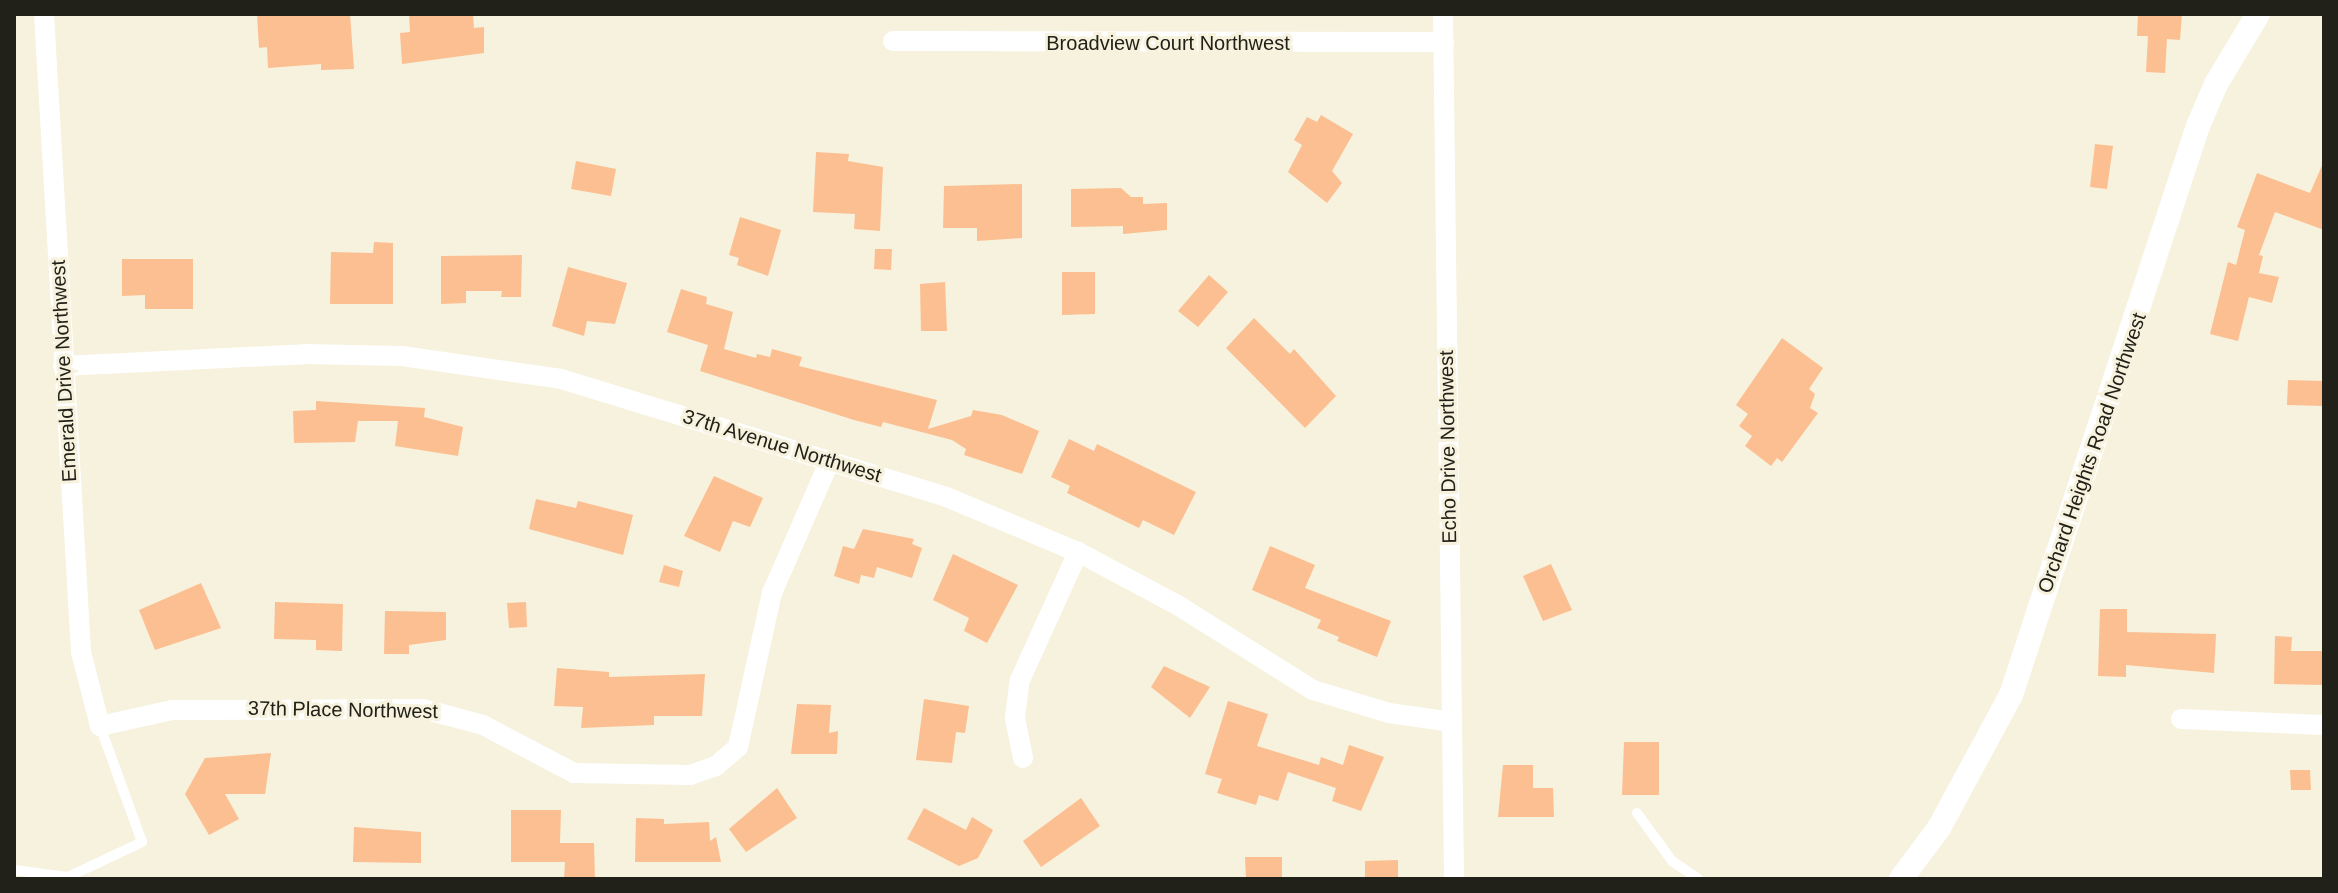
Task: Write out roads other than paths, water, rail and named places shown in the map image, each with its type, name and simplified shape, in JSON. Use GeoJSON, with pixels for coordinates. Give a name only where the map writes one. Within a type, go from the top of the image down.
{"type":"FeatureCollection","features":[{"type":"Feature","properties":{"kind":"street","name":"Emerald Drive Northwest"},"geometry":{"type":"LineString","coordinates":[[44,14],[81,652],[100,726]]}},
{"type":"Feature","properties":{"kind":"street","name":"Echo Drive Northwest"},"geometry":{"type":"LineString","coordinates":[[1443,14],[1454,879]]}},
{"type":"Feature","properties":{"kind":"street","name":"Orchard Heights Road Northwest"},"geometry":{"type":"LineString","coordinates":[[1901,879],[1939,828],[2011,695],[2198,126],[2216,84],[2258,14]]}},
{"type":"Feature","properties":{"kind":"street","name":"Broadview Court Northwest"},"geometry":{"type":"LineString","coordinates":[[893,41],[1444,42]]}},
{"type":"Feature","properties":{"kind":"street","name":"37th Avenue Northwest"},"geometry":{"type":"LineString","coordinates":[[63,366],[305,354],[402,356],[561,379],[944,496],[1078,552],[1179,606],[1313,690],[1389,713],[1452,722]]}},
{"type":"Feature","properties":{"kind":"street","name":"37th Place Northwest"},"geometry":{"type":"LineString","coordinates":[[100,726],[172,710],[423,709],[483,725],[574,773],[690,775],[716,766],[741,737],[772,593],[830,460]]}},
{"type":"Feature","properties":{"kind":"street"},"geometry":{"type":"LineString","coordinates":[[1023,758],[1015,718],[1020,680],[1078,552]]}},
{"type":"Feature","properties":{"kind":"street"},"geometry":{"type":"LineString","coordinates":[[2181,719],[2324,725]]}},
{"type":"Feature","properties":{"kind":"lane"},"geometry":{"type":"LineString","coordinates":[[14,870],[68,877],[142,842],[100,726]]}},
{"type":"Feature","properties":{"kind":"lane"},"geometry":{"type":"LineString","coordinates":[[1637,813],[1672,861],[1699,879]]}}]}
